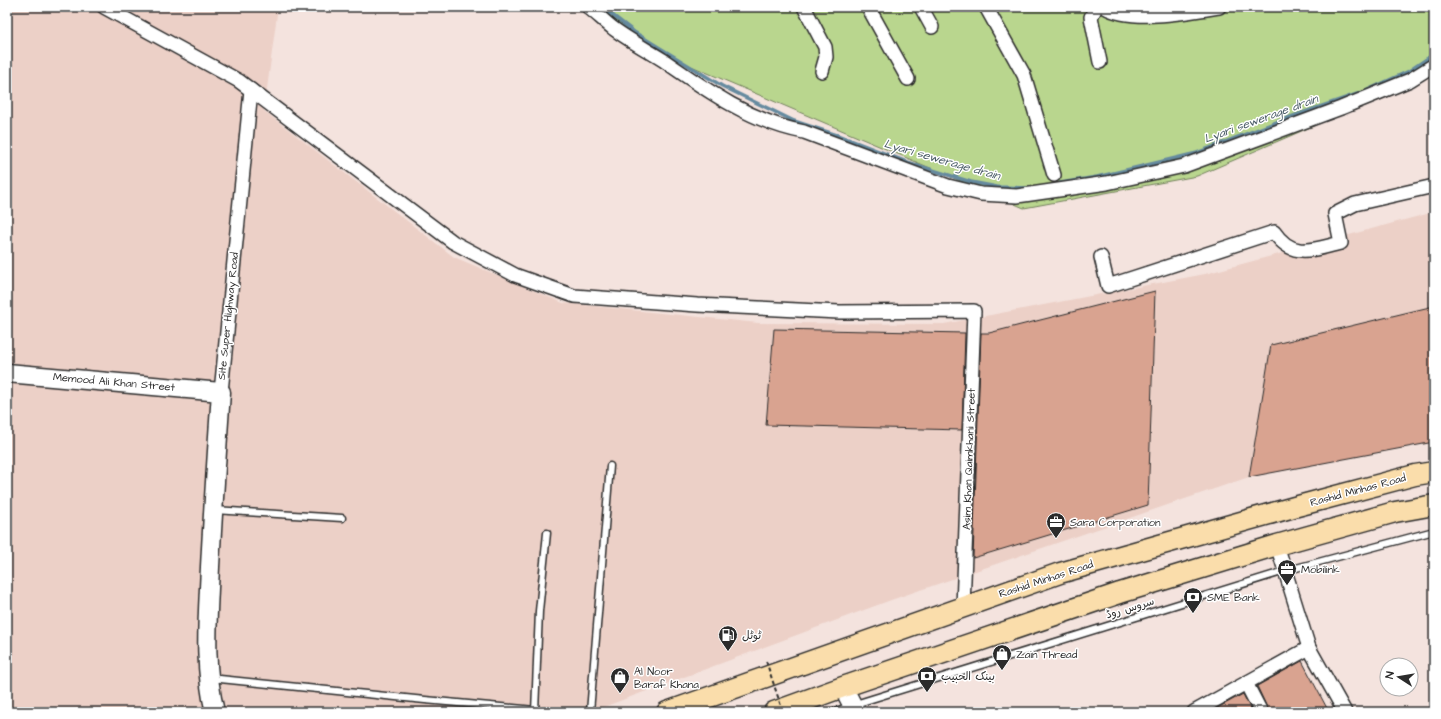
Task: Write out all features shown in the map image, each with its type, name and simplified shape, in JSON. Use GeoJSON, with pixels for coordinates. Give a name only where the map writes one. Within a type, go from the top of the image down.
{"type":"FeatureCollection","features":[{"type":"Feature","properties":{"kind":"main road","name":"Rashid Minhas Road"},"geometry":{"type":"LineString","coordinates":[[667,712],[1060,573],[1294,507],[1424,474],[1434,469]]}},
{"type":"Feature","properties":{"kind":"main road"},"geometry":{"type":"LineString","coordinates":[[774,712],[1120,593],[1277,545],[1395,512],[1434,505]]}},
{"type":"Feature","properties":{"kind":"main road"},"geometry":{"type":"LineString","coordinates":[[1395,512],[1434,511]]}},
{"type":"Feature","properties":{"kind":"street"},"geometry":{"type":"LineString","coordinates":[[104,7],[239,81],[251,90]]}},
{"type":"Feature","properties":{"kind":"street"},"geometry":{"type":"LineString","coordinates":[[588,7],[614,29],[701,86],[738,108],[771,124],[804,132],[948,186],[989,195],[1017,196],[1092,186],[1184,166],[1341,108],[1410,80],[1434,65]]}},
{"type":"Feature","properties":{"kind":"street"},"geometry":{"type":"LineString","coordinates":[[804,7],[825,47],[826,57],[822,71]]}},
{"type":"Feature","properties":{"kind":"street"},"geometry":{"type":"LineString","coordinates":[[868,7],[908,80]]}},
{"type":"Feature","properties":{"kind":"street"},"geometry":{"type":"LineString","coordinates":[[921,7],[932,27]]}},
{"type":"Feature","properties":{"kind":"street"},"geometry":{"type":"LineString","coordinates":[[986,7],[1024,75],[1054,175]]}},
{"type":"Feature","properties":{"kind":"street"},"geometry":{"type":"LineString","coordinates":[[1096,7],[1091,17],[1100,62]]}},
{"type":"Feature","properties":{"kind":"street"},"geometry":{"type":"LineString","coordinates":[[1105,7],[1109,10],[1132,16],[1184,13],[1219,7]]}},
{"type":"Feature","properties":{"kind":"street","name":"Asim Khan Qaimkhani Street"},"geometry":{"type":"LineString","coordinates":[[251,90],[453,242],[515,275],[574,296],[698,305],[839,312],[974,311],[963,607]]}},
{"type":"Feature","properties":{"kind":"street","name":"Site Super Highway Road"},"geometry":{"type":"LineString","coordinates":[[215,712],[207,650],[213,510],[221,392],[251,90]]}},
{"type":"Feature","properties":{"kind":"street"},"geometry":{"type":"LineString","coordinates":[[1101,257],[1108,286],[1274,232],[1281,242],[1291,248],[1305,250],[1341,243],[1335,214],[1355,204],[1434,186]]}},
{"type":"Feature","properties":{"kind":"street","name":"Memood Ali Khan Street"},"geometry":{"type":"LineString","coordinates":[[7,373],[221,392]]}},
{"type":"Feature","properties":{"kind":"street"},"geometry":{"type":"LineString","coordinates":[[1277,545],[1309,648],[1345,712]]}},
{"type":"Feature","properties":{"kind":"street"},"geometry":{"type":"LineString","coordinates":[[1194,712],[1309,648]]}},
{"type":"Feature","properties":{"kind":"street"},"geometry":{"type":"LineString","coordinates":[[1246,683],[1261,712]]}},
{"type":"Feature","properties":{"kind":"street"},"geometry":{"type":"LineString","coordinates":[[844,687],[854,709]]}},
{"type":"Feature","properties":{"kind":"lane"},"geometry":{"type":"LineString","coordinates":[[590,712],[610,466]]}},
{"type":"Feature","properties":{"kind":"lane"},"geometry":{"type":"LineString","coordinates":[[213,510],[342,518]]}},
{"type":"Feature","properties":{"kind":"lane","name":"سروس روڈ"},"geometry":{"type":"LineString","coordinates":[[834,712],[854,709],[1284,571],[1434,531]]}},
{"type":"Feature","properties":{"kind":"lane"},"geometry":{"type":"LineString","coordinates":[[220,679],[535,711],[539,611],[547,533]]}},
{"type":"Feature","properties":{"kind":"path"},"geometry":{"type":"LineString","coordinates":[[766,661],[783,712]]}},
{"type":"Feature","properties":{"kind":"shaded area"},"geometry":{"type":"Polygon","coordinates":[[[7,7],[278,7],[264,111],[454,257],[563,303],[758,323],[944,324],[1205,274],[1434,212],[1434,430],[1249,477],[891,600],[590,712],[7,712],[7,7]]]}},
{"type":"Feature","properties":{"kind":"green space"},"geometry":{"type":"Polygon","coordinates":[[[578,7],[1434,7],[1434,74],[1197,176],[1024,208],[607,30],[578,7]]]}},
{"type":"Feature","properties":{"kind":"building"},"geometry":{"type":"Polygon","coordinates":[[[1155,291],[1148,505],[973,558],[981,333],[989,333],[1155,291]]]}},
{"type":"Feature","properties":{"kind":"building"},"geometry":{"type":"Polygon","coordinates":[[[1434,306],[1434,442],[1249,477],[1271,345],[1434,306]]]}},
{"type":"Feature","properties":{"kind":"building"},"geometry":{"type":"Polygon","coordinates":[[[774,329],[965,333],[962,430],[766,425],[774,329]]]}},
{"type":"Feature","properties":{"kind":"building"},"geometry":{"type":"Polygon","coordinates":[[[1302,661],[1329,712],[1269,712],[1257,686],[1302,661]]]}},
{"type":"Feature","properties":{"kind":"building"},"geometry":{"type":"Polygon","coordinates":[[[1243,694],[1252,712],[1210,712],[1243,694]]]}},
{"type":"Feature","properties":{"kind":"waterway","name":"Lyari sewerage drain"},"geometry":{"type":"LineString","coordinates":[[602,7],[634,32],[722,86],[794,121],[837,135],[904,161],[971,182],[997,187],[1028,188]]}},
{"type":"Feature","properties":{"kind":"waterway","name":"Lyari sewerage drain"},"geometry":{"type":"LineString","coordinates":[[1060,183],[1097,177],[1197,153],[1282,120],[1363,92],[1409,71],[1434,54]]}},
{"type":"Feature","properties":{"kind":"place","name":"Sara Corporation"},"geometry":{"type":"Point","coordinates":[1056,539]}},
{"type":"Feature","properties":{"kind":"place","name":"Mobilink"},"geometry":{"type":"Point","coordinates":[1287,586]}},
{"type":"Feature","properties":{"kind":"place","name":"SME Bank"},"geometry":{"type":"Point","coordinates":[1193,614]}},
{"type":"Feature","properties":{"kind":"place","name":"ٹوٹل"},"geometry":{"type":"Point","coordinates":[728,652]}},
{"type":"Feature","properties":{"kind":"place","name":"Zain Thread"},"geometry":{"type":"Point","coordinates":[1002,671]}},
{"type":"Feature","properties":{"kind":"place","name":"بينک الحبيب"},"geometry":{"type":"Point","coordinates":[927,693]}},
{"type":"Feature","properties":{"kind":"place","name":"Al Noor Baraf Khana"},"geometry":{"type":"Point","coordinates":[620,694]}}]}
